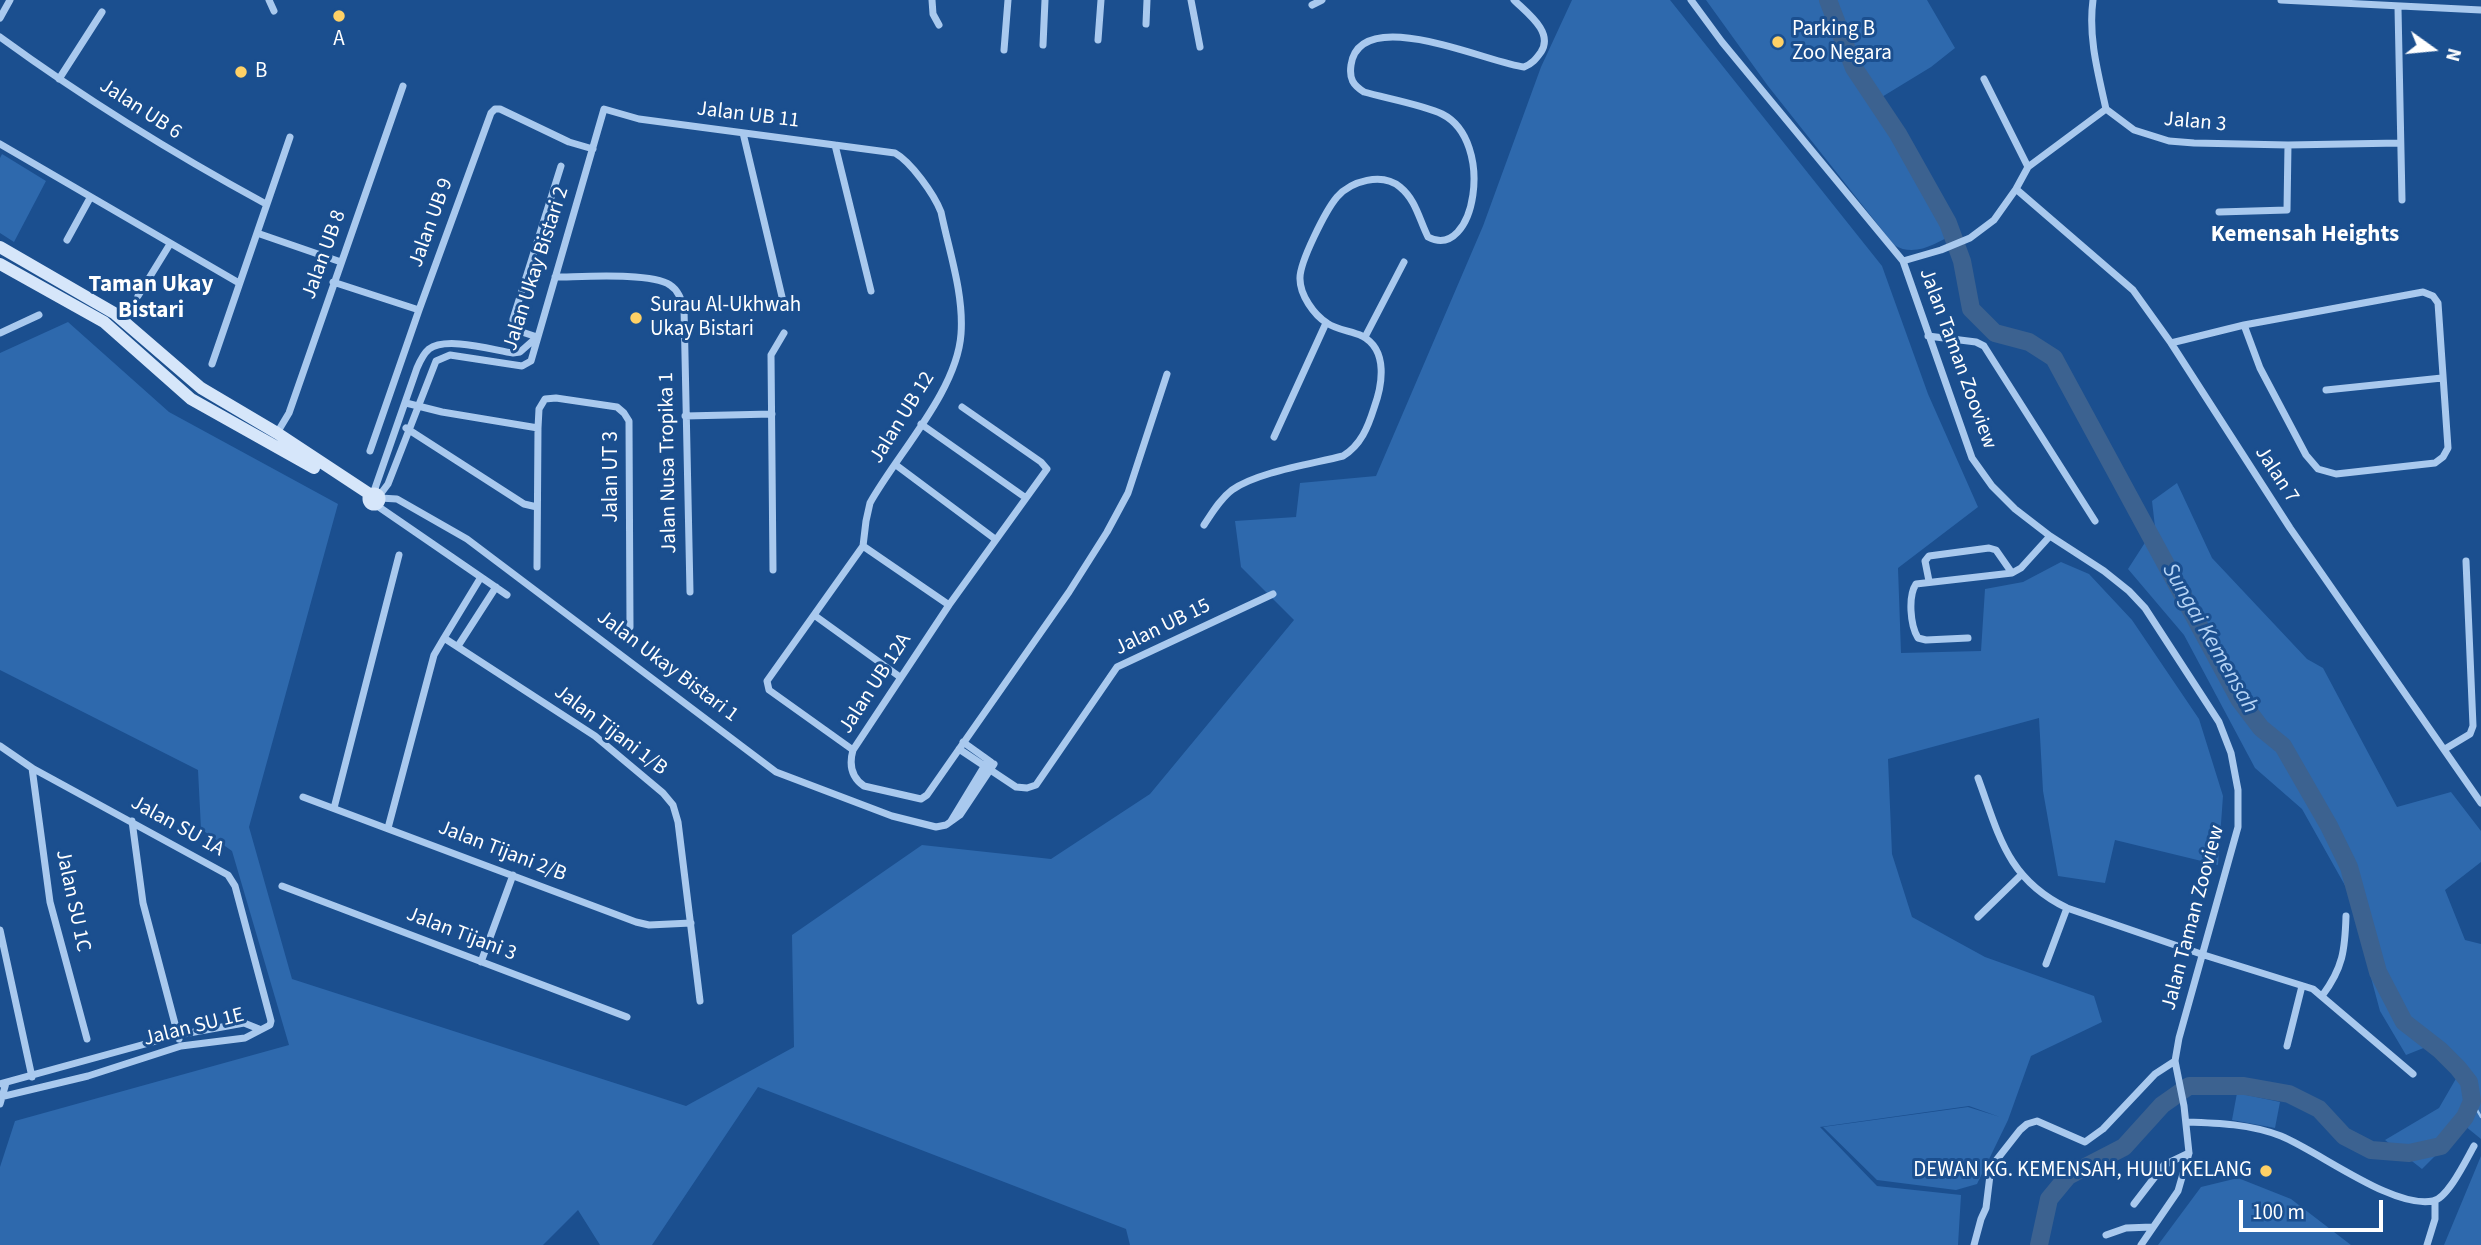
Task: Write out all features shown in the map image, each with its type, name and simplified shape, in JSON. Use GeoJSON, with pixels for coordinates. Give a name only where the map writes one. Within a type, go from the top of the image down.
{"type":"FeatureCollection","features":[{"type":"Feature","properties":{"kind":"street"},"geometry":{"type":"LineString","coordinates":[[0,18],[10,0]]}},
{"type":"Feature","properties":{"kind":"street"},"geometry":{"type":"LineString","coordinates":[[269,0],[274,11]]}},
{"type":"Feature","properties":{"kind":"street"},"geometry":{"type":"LineString","coordinates":[[932,0],[933,14],[939,25]]}},
{"type":"Feature","properties":{"kind":"street"},"geometry":{"type":"LineString","coordinates":[[1004,50],[1008,0]]}},
{"type":"Feature","properties":{"kind":"street"},"geometry":{"type":"LineString","coordinates":[[1043,45],[1045,0]]}},
{"type":"Feature","properties":{"kind":"street"},"geometry":{"type":"LineString","coordinates":[[1098,40],[1101,0]]}},
{"type":"Feature","properties":{"kind":"street"},"geometry":{"type":"LineString","coordinates":[[1146,24],[1147,0]]}},
{"type":"Feature","properties":{"kind":"street"},"geometry":{"type":"LineString","coordinates":[[1191,0],[1200,47]]}},
{"type":"Feature","properties":{"kind":"street"},"geometry":{"type":"LineString","coordinates":[[1312,5],[1322,0]]}},
{"type":"Feature","properties":{"kind":"street"},"geometry":{"type":"LineString","coordinates":[[1204,525],[1230,491],[1246,481],[1343,456],[1354,449],[1364,434],[1381,388],[1382,369],[1374,349],[1365,338],[1326,323],[1305,299],[1299,278],[1306,254],[1337,197],[1355,184],[1371,180],[1396,183],[1408,193],[1428,237],[1437,241],[1446,241],[1455,235],[1470,210],[1475,183],[1466,138],[1456,124],[1441,114],[1364,92],[1355,86],[1350,76],[1355,52],[1364,43],[1375,38],[1399,37],[1524,67],[1532,64],[1544,48],[1544,37],[1540,26],[1514,0]]}},
{"type":"Feature","properties":{"kind":"street","name":"Jalan Taman Zooview"},"geometry":{"type":"LineString","coordinates":[[1691,0],[1722,43],[1903,261],[1972,458],[1992,486],[2015,509],[2050,536],[2104,571],[2129,591],[2145,608],[2219,723],[2231,753],[2238,790],[2238,827],[2179,1038],[2175,1061],[2184,1106],[2189,1153]]}},
{"type":"Feature","properties":{"kind":"street"},"geometry":{"type":"LineString","coordinates":[[1903,261],[1970,238],[1994,219],[2028,167],[2106,110],[2092,41],[2093,0]]}},
{"type":"Feature","properties":{"kind":"street"},"geometry":{"type":"LineString","coordinates":[[2281,0],[2398,8],[2458,4],[2481,10]]}},
{"type":"Feature","properties":{"kind":"street"},"geometry":{"type":"LineString","coordinates":[[2398,8],[2402,200]]}},
{"type":"Feature","properties":{"kind":"street"},"geometry":{"type":"LineString","coordinates":[[59,79],[102,12]]}},
{"type":"Feature","properties":{"kind":"street","name":"Jalan UB 6"},"geometry":{"type":"LineString","coordinates":[[0,37],[176,155],[266,204]]}},
{"type":"Feature","properties":{"kind":"street"},"geometry":{"type":"LineString","coordinates":[[1984,79],[2028,167]]}},
{"type":"Feature","properties":{"kind":"street","name":"Jalan UB 8"},"geometry":{"type":"LineString","coordinates":[[277,433],[289,413],[404,86]]}},
{"type":"Feature","properties":{"kind":"street","name":"Jalan UB 9"},"geometry":{"type":"LineString","coordinates":[[370,451],[491,113],[495,109],[569,142],[593,149]]}},
{"type":"Feature","properties":{"kind":"street","name":"Jalan UB 11"},"geometry":{"type":"LineString","coordinates":[[602,116],[604,109],[639,119],[895,153]]}},
{"type":"Feature","properties":{"kind":"street","name":"Jalan 3"},"geometry":{"type":"LineString","coordinates":[[2106,110],[2134,130],[2169,141],[2288,145],[2400,143]]}},
{"type":"Feature","properties":{"kind":"street","name":"Jalan Ukay Bistari 2"},"geometry":{"type":"LineString","coordinates":[[375,499],[388,484],[436,361],[450,355],[522,366],[531,361],[602,116]]}},
{"type":"Feature","properties":{"kind":"street"},"geometry":{"type":"LineString","coordinates":[[743,133],[783,301]]}},
{"type":"Feature","properties":{"kind":"street"},"geometry":{"type":"LineString","coordinates":[[212,364],[290,137]]}},
{"type":"Feature","properties":{"kind":"street"},"geometry":{"type":"LineString","coordinates":[[0,144],[239,282]]}},
{"type":"Feature","properties":{"kind":"street"},"geometry":{"type":"LineString","coordinates":[[835,145],[870,291]]}},
{"type":"Feature","properties":{"kind":"street"},"geometry":{"type":"LineString","coordinates":[[2220,212],[2287,209],[2288,145]]}},
{"type":"Feature","properties":{"kind":"street","name":"Jalan UB 12"},"geometry":{"type":"LineString","coordinates":[[853,750],[769,690],[767,681],[863,546],[870,503],[896,465],[956,364],[961,333],[959,298],[937,201],[903,158],[895,153]]}},
{"type":"Feature","properties":{"kind":"street"},"geometry":{"type":"LineString","coordinates":[[537,337],[519,331],[513,326],[513,319],[561,166]]}},
{"type":"Feature","properties":{"kind":"street","name":"Jalan 7"},"geometry":{"type":"LineString","coordinates":[[2016,189],[2133,290],[2171,343],[2290,528],[2481,803]]}},
{"type":"Feature","properties":{"kind":"street"},"geometry":{"type":"LineString","coordinates":[[67,240],[90,198]]}},
{"type":"Feature","properties":{"kind":"street"},"geometry":{"type":"LineString","coordinates":[[257,233],[341,262]]}},
{"type":"Feature","properties":{"kind":"street"},"geometry":{"type":"LineString","coordinates":[[138,296],[170,244]]}},
{"type":"Feature","properties":{"kind":"street","name":"Jalan Ukay Bistari 1"},"geometry":{"type":"LineString","coordinates":[[0,247],[114,313],[201,388],[277,433],[375,499],[507,595]]}},
{"type":"Feature","properties":{"kind":"street"},"geometry":{"type":"LineString","coordinates":[[1365,338],[1404,262]]}},
{"type":"Feature","properties":{"kind":"street","name":"Jalan Ukay Bistari 1"},"geometry":{"type":"LineString","coordinates":[[0,264],[104,322],[191,399],[375,499],[397,499],[467,539],[776,772],[900,818],[936,827],[946,825],[960,815],[989,765]]}},
{"type":"Feature","properties":{"kind":"street","name":"Jalan Nusa Tropika 1"},"geometry":{"type":"LineString","coordinates":[[555,277],[641,278],[670,284],[680,295],[684,308],[690,593]]}},
{"type":"Feature","properties":{"kind":"street"},"geometry":{"type":"LineString","coordinates":[[333,282],[419,310]]}},
{"type":"Feature","properties":{"kind":"street"},"geometry":{"type":"LineString","coordinates":[[2171,343],[2244,325],[2423,292],[2433,296],[2438,303],[2448,448],[2444,457],[2435,463],[2336,474],[2318,469],[2306,455],[2260,368],[2244,325]]}},
{"type":"Feature","properties":{"kind":"street"},"geometry":{"type":"LineString","coordinates":[[0,333],[39,315]]}},
{"type":"Feature","properties":{"kind":"street"},"geometry":{"type":"LineString","coordinates":[[1274,438],[1326,323]]}},
{"type":"Feature","properties":{"kind":"street"},"geometry":{"type":"LineString","coordinates":[[773,570],[771,355],[784,333]]}},
{"type":"Feature","properties":{"kind":"street"},"geometry":{"type":"LineString","coordinates":[[1928,336],[1976,342],[1984,346],[2095,521]]}},
{"type":"Feature","properties":{"kind":"street"},"geometry":{"type":"LineString","coordinates":[[375,499],[397,425],[423,356],[431,347],[447,343],[513,353],[520,352],[537,337]]}},
{"type":"Feature","properties":{"kind":"street","name":"Jalan UB 12A"},"geometry":{"type":"LineString","coordinates":[[962,407],[1041,462],[1047,470],[995,538],[853,750],[851,767],[857,781],[864,786],[921,799],[927,795],[1069,592],[1107,532],[1128,493],[1167,374]]}},
{"type":"Feature","properties":{"kind":"street"},"geometry":{"type":"LineString","coordinates":[[2326,390],[2442,378]]}},
{"type":"Feature","properties":{"kind":"street","name":"Jalan UT 3"},"geometry":{"type":"LineString","coordinates":[[537,567],[539,409],[545,399],[556,398],[617,407],[629,421],[630,627]]}},
{"type":"Feature","properties":{"kind":"street"},"geometry":{"type":"LineString","coordinates":[[406,403],[538,428]]}},
{"type":"Feature","properties":{"kind":"street"},"geometry":{"type":"LineString","coordinates":[[685,416],[772,414]]}},
{"type":"Feature","properties":{"kind":"street"},"geometry":{"type":"LineString","coordinates":[[921,424],[1026,498]]}},
{"type":"Feature","properties":{"kind":"street"},"geometry":{"type":"LineString","coordinates":[[397,425],[408,429],[524,504],[537,507]]}},
{"type":"Feature","properties":{"kind":"street"},"geometry":{"type":"LineString","coordinates":[[896,465],[995,538]]}},
{"type":"Feature","properties":{"kind":"street"},"geometry":{"type":"LineString","coordinates":[[1968,638],[1918,638],[1913,631],[1912,592],[1916,584],[2012,573],[2021,568],[2050,536]]}},
{"type":"Feature","properties":{"kind":"street"},"geometry":{"type":"LineString","coordinates":[[863,546],[949,605]]}},
{"type":"Feature","properties":{"kind":"street"},"geometry":{"type":"LineString","coordinates":[[1929,581],[1925,561],[1929,556],[1989,548],[1996,550],[2012,573]]}},
{"type":"Feature","properties":{"kind":"street"},"geometry":{"type":"LineString","coordinates":[[334,808],[399,555]]}},
{"type":"Feature","properties":{"kind":"street"},"geometry":{"type":"LineString","coordinates":[[2445,749],[2470,734],[2473,726],[2466,561]]}},
{"type":"Feature","properties":{"kind":"street"},"geometry":{"type":"LineString","coordinates":[[388,828],[434,655],[481,576]]}},
{"type":"Feature","properties":{"kind":"street"},"geometry":{"type":"LineString","coordinates":[[458,646],[496,587]]}},
{"type":"Feature","properties":{"kind":"street","name":"Jalan UB 15"},"geometry":{"type":"LineString","coordinates":[[961,746],[1016,787],[1036,785],[1118,667],[1273,594]]}},
{"type":"Feature","properties":{"kind":"street"},"geometry":{"type":"LineString","coordinates":[[462,608],[476,617]]}},
{"type":"Feature","properties":{"kind":"street"},"geometry":{"type":"LineString","coordinates":[[814,615],[901,677]]}},
{"type":"Feature","properties":{"kind":"street","name":"Jalan Tijani 1/B"},"geometry":{"type":"LineString","coordinates":[[444,638],[595,736],[663,793],[673,805],[678,822],[700,1001]]}},
{"type":"Feature","properties":{"kind":"street","name":"Jalan SU 1A"},"geometry":{"type":"LineString","coordinates":[[0,746],[32,768],[228,875],[235,886],[271,1021],[270,1025],[259,1029]]}},
{"type":"Feature","properties":{"kind":"street","name":"Jalan SU 1C"},"geometry":{"type":"LineString","coordinates":[[32,768],[50,902],[87,1039]]}},
{"type":"Feature","properties":{"kind":"street"},"geometry":{"type":"LineString","coordinates":[[1978,778],[2005,850],[2021,876],[2046,898],[2067,908],[2204,956],[2313,989],[2413,1074]]}},
{"type":"Feature","properties":{"kind":"street","name":"Jalan Tijani 2/B"},"geometry":{"type":"LineString","coordinates":[[303,797],[636,922],[649,925],[691,923]]}},
{"type":"Feature","properties":{"kind":"street"},"geometry":{"type":"LineString","coordinates":[[132,821],[143,903],[181,1046]]}},
{"type":"Feature","properties":{"kind":"street"},"geometry":{"type":"LineString","coordinates":[[481,962],[513,875]]}},
{"type":"Feature","properties":{"kind":"street"},"geometry":{"type":"LineString","coordinates":[[1978,917],[2021,876]]}},
{"type":"Feature","properties":{"kind":"street","name":"Jalan Tijani 3"},"geometry":{"type":"LineString","coordinates":[[282,886],[627,1017]]}},
{"type":"Feature","properties":{"kind":"street"},"geometry":{"type":"LineString","coordinates":[[2046,964],[2067,908]]}},
{"type":"Feature","properties":{"kind":"street"},"geometry":{"type":"LineString","coordinates":[[2322,996],[2335,978],[2341,962],[2345,945],[2346,916]]}},
{"type":"Feature","properties":{"kind":"street"},"geometry":{"type":"LineString","coordinates":[[0,930],[32,1077]]}},
{"type":"Feature","properties":{"kind":"street"},"geometry":{"type":"LineString","coordinates":[[2287,1046],[2302,986]]}},
{"type":"Feature","properties":{"kind":"street","name":"Jalan SU 1E"},"geometry":{"type":"LineString","coordinates":[[3,1083],[178,1035],[244,1023],[259,1029]]}},
{"type":"Feature","properties":{"kind":"street","name":"Jalan SU 1E"},"geometry":{"type":"LineString","coordinates":[[1,1099],[88,1076],[181,1046],[245,1038],[259,1029]]}},
{"type":"Feature","properties":{"kind":"street"},"geometry":{"type":"LineString","coordinates":[[1974,1245],[1986,1208],[1991,1167],[2027,1124],[2037,1121],[2085,1142],[2103,1129],[2155,1074],[2175,1061]]}},
{"type":"Feature","properties":{"kind":"street"},"geometry":{"type":"LineString","coordinates":[[1,1099],[3,1083]]}},
{"type":"Feature","properties":{"kind":"street"},"geometry":{"type":"LineString","coordinates":[[2186,1122],[2229,1123],[2280,1136],[2371,1185],[2400,1197],[2435,1201]]}},
{"type":"Feature","properties":{"kind":"street"},"geometry":{"type":"LineString","coordinates":[[2427,1245],[2435,1219],[2435,1201],[2454,1181],[2474,1146]]}},
{"type":"Feature","properties":{"kind":"street"},"geometry":{"type":"LineString","coordinates":[[2134,1203],[2164,1165],[2189,1153]]}},
{"type":"Feature","properties":{"kind":"street"},"geometry":{"type":"LineString","coordinates":[[2141,1245],[2178,1191],[2189,1153]]}},
{"type":"Feature","properties":{"kind":"street"},"geometry":{"type":"LineString","coordinates":[[2106,1236],[2126,1228],[2152,1227]]}},
{"type":"Feature","properties":{"kind":"shaded area"},"geometry":{"type":"Polygon","coordinates":[[[1572,0],[1670,0],[1882,266],[1928,394],[1978,507],[1898,568],[1901,653],[1981,651],[1985,589],[2023,582],[2061,562],[2089,574],[2132,620],[2199,719],[2223,796],[2218,865],[2115,840],[2105,883],[2058,876],[2043,791],[2039,718],[1888,759],[1892,854],[1912,917],[1985,957],[2094,996],[2102,1022],[2031,1056],[2008,1120],[1977,1184],[1956,1190],[1877,1180],[1823,1127],[1968,1107],[2000,1117],[1969,1106],[1820,1127],[1877,1186],[1961,1195],[1958,1245],[1130,1245],[1126,1229],[758,1087],[652,1245],[600,1245],[578,1210],[543,1245],[0,1245],[0,1167],[15,1121],[289,1045],[232,851],[201,829],[198,770],[0,670],[0,353],[68,322],[169,412],[338,504],[249,827],[292,979],[686,1106],[794,1047],[792,935],[922,845],[1051,859],[1150,794],[1294,620],[1241,567],[1235,521],[1296,517],[1300,483],[1376,476],[1483,226],[1541,67],[1572,0]]]}},
{"type":"Feature","properties":{"kind":"shaded area"},"geometry":{"type":"Polygon","coordinates":[[[1706,0],[1927,0],[1955,48],[1931,67],[1872,103],[1930,186],[1956,233],[1918,250],[1902,249],[1894,245],[1768,86],[1706,0]]]}},
{"type":"Feature","properties":{"kind":"shaded area"},"geometry":{"type":"Polygon","coordinates":[[[2,154],[46,181],[14,242],[0,233],[2,154]]]}},
{"type":"Feature","properties":{"kind":"shaded area"},"geometry":{"type":"Polygon","coordinates":[[[2177,483],[2212,558],[2307,659],[2323,668],[2397,807],[2451,792],[2481,831],[2481,862],[2445,890],[2465,940],[2481,944],[2481,1139],[2465,1126],[2422,1169],[2385,1140],[2439,1108],[2465,1063],[2426,1047],[2406,1055],[2380,1011],[2347,889],[2302,809],[2255,768],[2184,635],[2128,569],[2155,527],[2152,501],[2177,483]]]}},
{"type":"Feature","properties":{"kind":"shaded area"},"geometry":{"type":"Polygon","coordinates":[[[2237,1093],[2280,1102],[2275,1128],[2232,1120],[2237,1093]]]}},
{"type":"Feature","properties":{"kind":"shaded area"},"geometry":{"type":"Polygon","coordinates":[[[2481,1156],[2481,1245],[2444,1245],[2481,1156]]]}},
{"type":"Feature","properties":{"kind":"shaded area"},"geometry":{"type":"Polygon","coordinates":[[[2238,1178],[2291,1199],[2351,1245],[2158,1245],[2201,1187],[2238,1178]]]}},
{"type":"Feature","properties":{"kind":"waterway","name":"Sungai Kemensah"},"geometry":{"type":"LineString","coordinates":[[1828,0],[1854,68],[1898,134],[1948,223],[1962,261],[1971,309],[1995,333],[2029,342],[2054,358],[2239,699],[2261,728],[2283,746],[2329,826],[2349,867],[2378,972],[2404,1022],[2440,1050],[2469,1082],[2472,1101],[2465,1117],[2441,1146],[2409,1153],[2371,1150],[2344,1136],[2319,1109],[2289,1094],[2244,1086],[2189,1086],[2162,1105],[2124,1147],[2068,1176],[2049,1199],[2039,1245]]}},
{"type":"Feature","properties":{"kind":"waterway"},"geometry":{"type":"LineString","coordinates":[[2472,1101],[2481,1117]]}},
{"type":"Feature","properties":{"kind":"place","name":"A"},"geometry":{"type":"Point","coordinates":[339,16]}},
{"type":"Feature","properties":{"kind":"place","name":"Parking B Zoo Negara"},"geometry":{"type":"Point","coordinates":[1778,42]}},
{"type":"Feature","properties":{"kind":"place","name":"B"},"geometry":{"type":"Point","coordinates":[241,72]}},
{"type":"Feature","properties":{"kind":"place","name":"Surau Al-Ukhwah Ukay Bistari"},"geometry":{"type":"Point","coordinates":[636,318]}},
{"type":"Feature","properties":{"kind":"place","name":"DEWAN KG. KEMENSAH, HULU KELANG"},"geometry":{"type":"Point","coordinates":[2266,1171]}},
{"type":"Feature","properties":{"kind":"district","name":"Kemensah Heights"},"geometry":{"type":"Point","coordinates":[2305,236]}},
{"type":"Feature","properties":{"kind":"district","name":"Taman Ukay Bistari"},"geometry":{"type":"Point","coordinates":[151,299]}}]}
